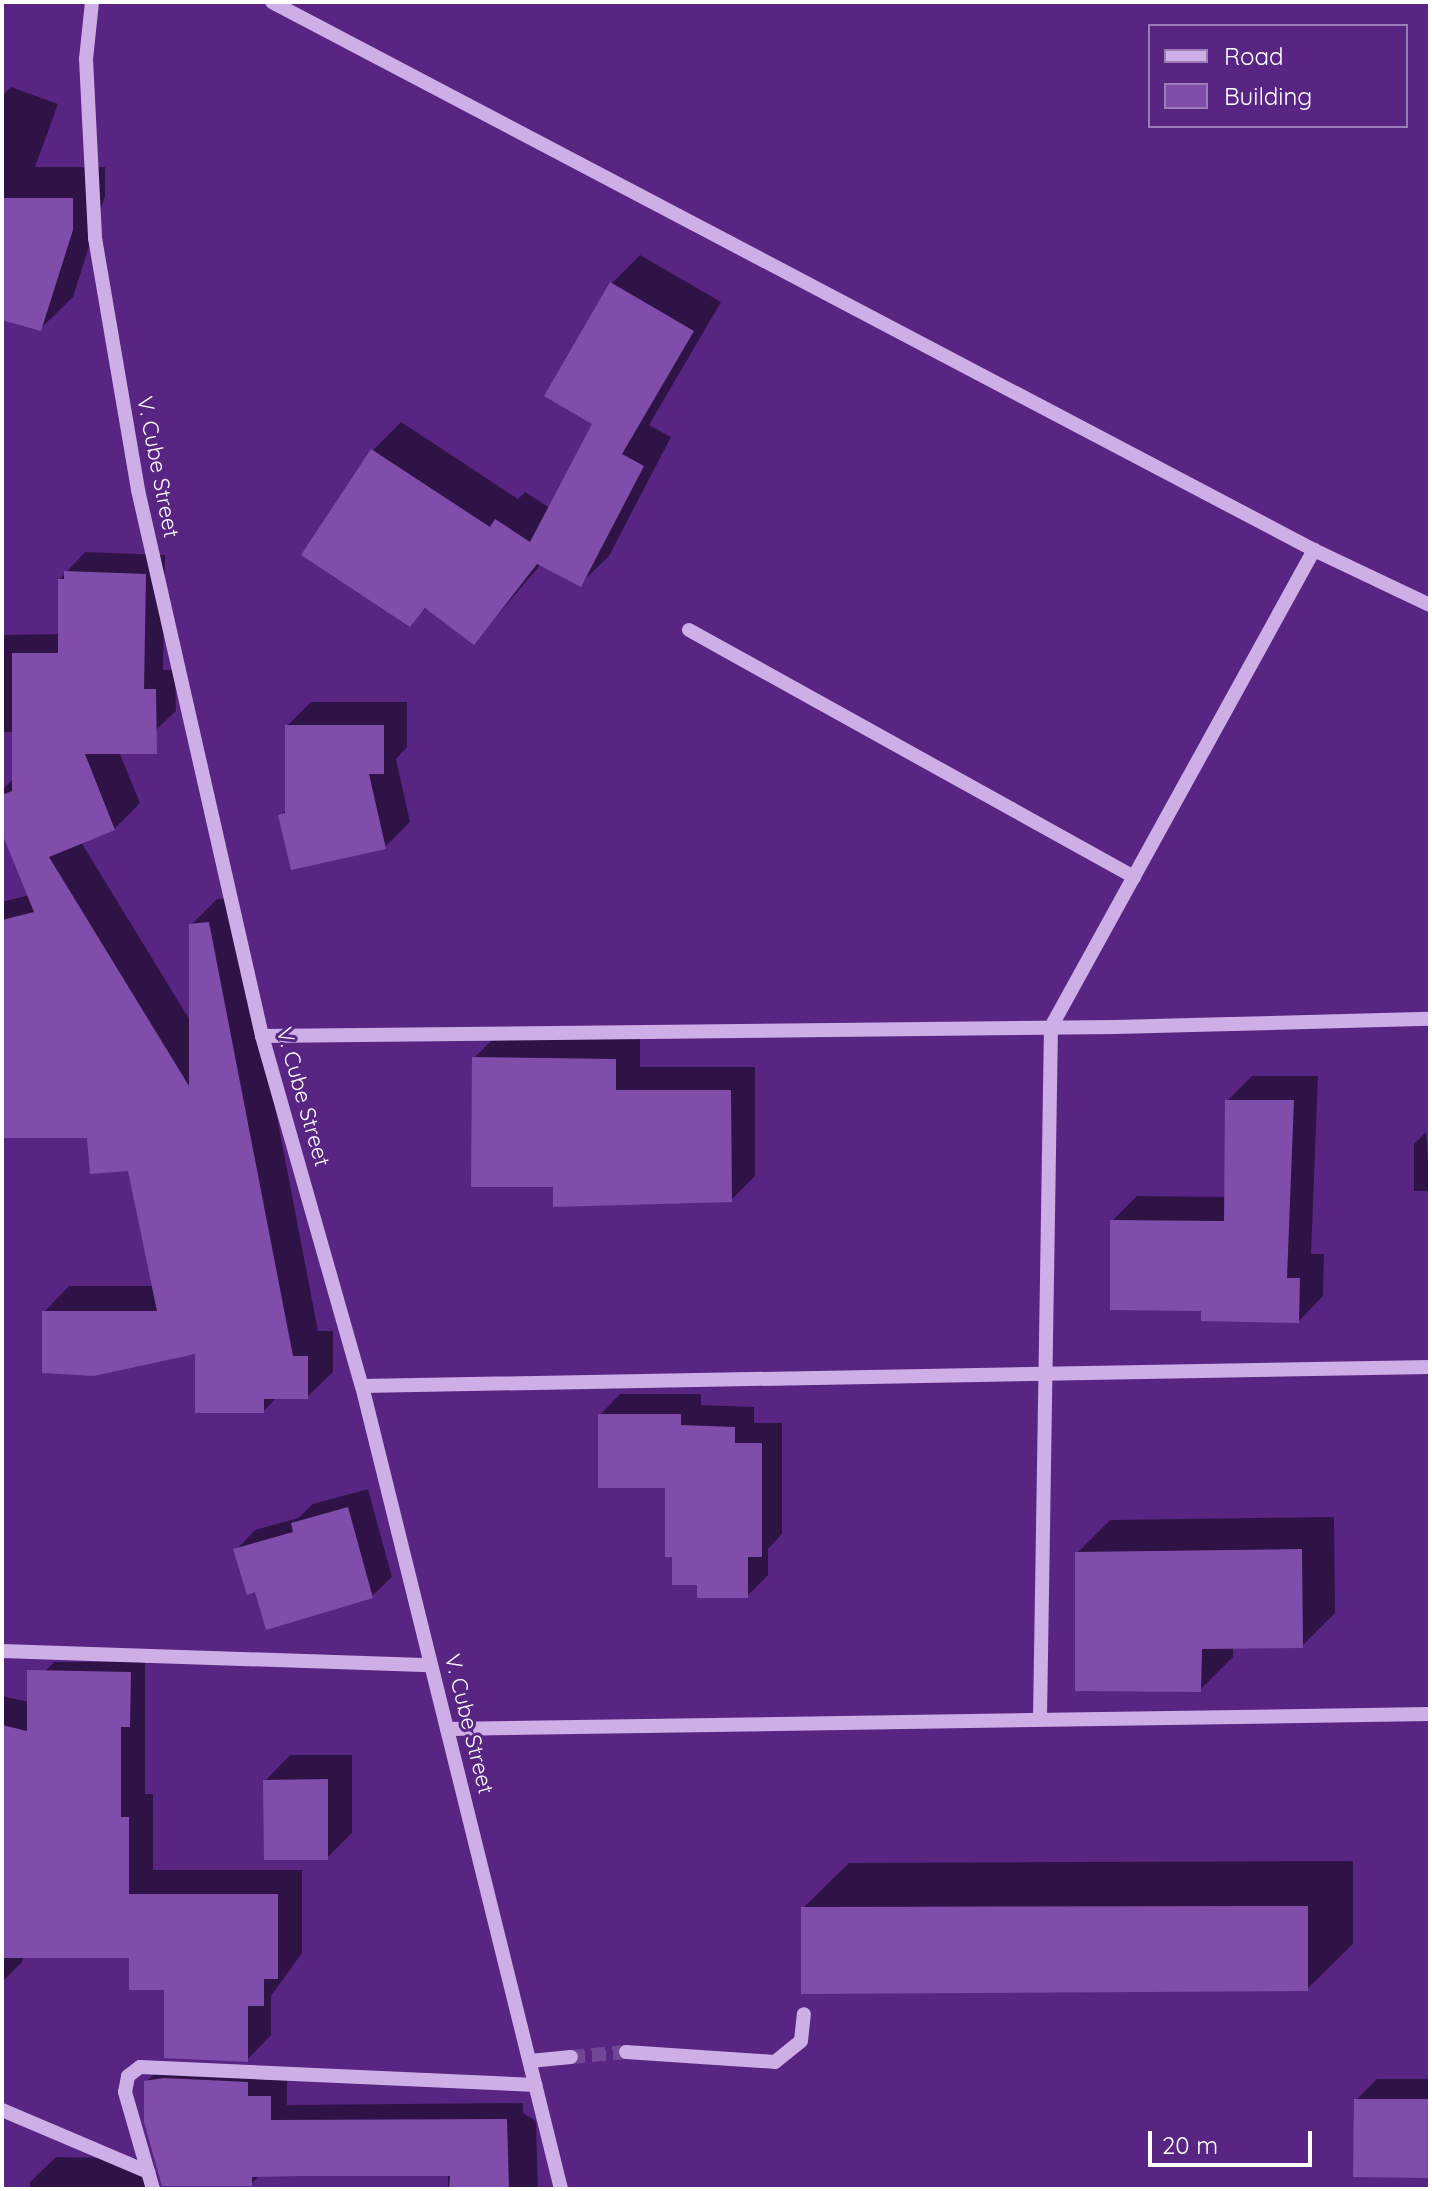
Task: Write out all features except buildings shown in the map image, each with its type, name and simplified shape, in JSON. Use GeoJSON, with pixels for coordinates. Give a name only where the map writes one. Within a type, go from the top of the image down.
{"type":"FeatureCollection","features":[{"type":"Feature","properties":{"kind":"street","name":"V. Cube Street"},"geometry":{"type":"LineString","coordinates":[[92,2],[86,59],[95,238],[138,490],[262,1036],[362,1386],[561,2189]]}},
{"type":"Feature","properties":{"kind":"street"},"geometry":{"type":"LineString","coordinates":[[272,2],[1314,550],[1430,605]]}},
{"type":"Feature","properties":{"kind":"street"},"geometry":{"type":"LineString","coordinates":[[1040,1718],[1051,1027],[1314,550]]}},
{"type":"Feature","properties":{"kind":"street"},"geometry":{"type":"LineString","coordinates":[[689,630],[1134,877]]}},
{"type":"Feature","properties":{"kind":"street"},"geometry":{"type":"LineString","coordinates":[[262,1036],[1051,1027],[1430,1019]]}},
{"type":"Feature","properties":{"kind":"street"},"geometry":{"type":"LineString","coordinates":[[362,1386],[1430,1367]]}},
{"type":"Feature","properties":{"kind":"street"},"geometry":{"type":"LineString","coordinates":[[2,1651],[431,1665]]}},
{"type":"Feature","properties":{"kind":"street"},"geometry":{"type":"LineString","coordinates":[[447,1729],[1430,1714]]}},
{"type":"Feature","properties":{"kind":"street"},"geometry":{"type":"LineString","coordinates":[[626,2052],[775,2062],[801,2041],[804,2014]]}},
{"type":"Feature","properties":{"kind":"street"},"geometry":{"type":"LineString","coordinates":[[530,2061],[571,2057]]}},
{"type":"Feature","properties":{"kind":"street"},"geometry":{"type":"LineString","coordinates":[[153,2189],[125,2092],[128,2076],[140,2067],[536,2085]]}},
{"type":"Feature","properties":{"kind":"street"},"geometry":{"type":"LineString","coordinates":[[2,2110],[148,2172]]}},
{"type":"Feature","properties":{"kind":"tunnel"},"geometry":{"type":"LineString","coordinates":[[571,2057],[626,2052]]}}]}
